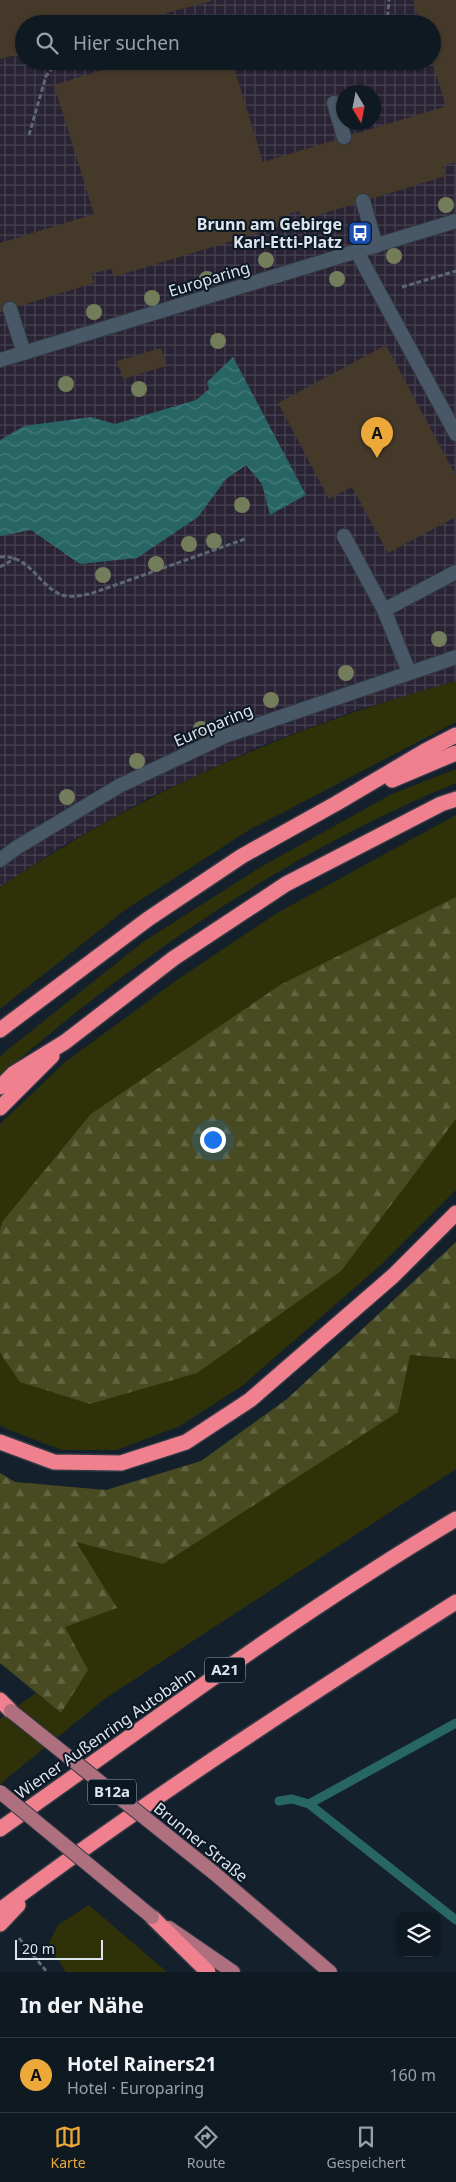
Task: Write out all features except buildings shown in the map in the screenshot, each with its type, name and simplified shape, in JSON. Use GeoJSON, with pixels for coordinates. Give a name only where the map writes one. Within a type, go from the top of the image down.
{"type":"FeatureCollection","features":[{"type":"Feature","properties":{"kind":"highway"},"geometry":{"type":"LineString","coordinates":[[0,1030],[164,909],[242,856],[425,751],[456,736]]}},
{"type":"Feature","properties":{"kind":"highway"},"geometry":{"type":"LineString","coordinates":[[337,803],[456,753]]}},
{"type":"Feature","properties":{"kind":"highway"},"geometry":{"type":"LineString","coordinates":[[0,1087],[13,1074],[65,1042],[174,958],[286,884],[441,804],[456,799]]}},
{"type":"Feature","properties":{"kind":"highway"},"geometry":{"type":"LineString","coordinates":[[0,1108],[65,1042]]}},
{"type":"Feature","properties":{"kind":"highway"},"geometry":{"type":"LineString","coordinates":[[0,1442],[54,1462],[121,1462],[186,1442],[250,1400],[392,1276],[456,1212]]}},
{"type":"Feature","properties":{"kind":"highway","name":"Wiener Außenring Autobahn"},"geometry":{"type":"LineString","coordinates":[[0,1829],[210,1680],[408,1548],[456,1519]]}},
{"type":"Feature","properties":{"kind":"highway"},"geometry":{"type":"LineString","coordinates":[[1,1918],[52,1870],[249,1735],[456,1602]]}},
{"type":"Feature","properties":{"kind":"highway"},"geometry":{"type":"LineString","coordinates":[[0,1700],[5,1708]]}},
{"type":"Feature","properties":{"kind":"highway"},"geometry":{"type":"LineString","coordinates":[[152,1917],[208,1972]]}},
{"type":"Feature","properties":{"kind":"main road","name":"Brunner Straße"},"geometry":{"type":"LineString","coordinates":[[5,1708],[214,1873],[330,1972]]}},
{"type":"Feature","properties":{"kind":"main road"},"geometry":{"type":"LineString","coordinates":[[0,1792],[152,1917],[233,1972]]}},
{"type":"Feature","properties":{"kind":"street"},"geometry":{"type":"LineString","coordinates":[[334,103],[344,137]]}},
{"type":"Feature","properties":{"kind":"street"},"geometry":{"type":"LineString","coordinates":[[363,201],[376,246]]}},
{"type":"Feature","properties":{"kind":"street","name":"Europaring"},"geometry":{"type":"LineString","coordinates":[[0,360],[456,221]]}},
{"type":"Feature","properties":{"kind":"street"},"geometry":{"type":"LineString","coordinates":[[357,252],[456,434]]}},
{"type":"Feature","properties":{"kind":"street"},"geometry":{"type":"LineString","coordinates":[[10,309],[24,353]]}},
{"type":"Feature","properties":{"kind":"street"},"geometry":{"type":"LineString","coordinates":[[344,536],[384,610],[410,672]]}},
{"type":"Feature","properties":{"kind":"street"},"geometry":{"type":"LineString","coordinates":[[384,610],[456,572]]}},
{"type":"Feature","properties":{"kind":"street","name":"Europaring"},"geometry":{"type":"LineString","coordinates":[[0,860],[16,848],[119,786],[225,736],[456,657]]}},
{"type":"Feature","properties":{"kind":"path"},"geometry":{"type":"LineString","coordinates":[[388,15],[389,0]]}},
{"type":"Feature","properties":{"kind":"path"},"geometry":{"type":"LineString","coordinates":[[29,135],[46,76],[51,70]]}},
{"type":"Feature","properties":{"kind":"path"},"geometry":{"type":"LineString","coordinates":[[380,294],[456,271]]}},
{"type":"Feature","properties":{"kind":"path"},"geometry":{"type":"LineString","coordinates":[[0,558],[17,558],[53,590],[62,595],[72,596],[90,594],[245,539]]}},
{"type":"Feature","properties":{"kind":"path"},"geometry":{"type":"LineString","coordinates":[[0,567],[17,558]]}},
{"type":"Feature","properties":{"kind":"path"},"geometry":{"type":"LineString","coordinates":[[1,1918],[47,1972]]}},
{"type":"Feature","properties":{"kind":"shaded area"},"geometry":{"type":"Polygon","coordinates":[[[0,0],[456,0],[456,681],[354,711],[258,747],[146,799],[59,848],[0,887],[0,0]]]}},
{"type":"Feature","properties":{"kind":"shaded area"},"geometry":{"type":"Polygon","coordinates":[[[456,681],[456,722],[249,830],[125,910],[0,1009],[0,887],[54,852],[108,821],[219,765],[335,719],[456,681]]]}},
{"type":"Feature","properties":{"kind":"shaded area"},"geometry":{"type":"Polygon","coordinates":[[[456,769],[456,783],[333,841],[216,911],[160,949],[105,990],[0,1076],[0,1056],[143,942],[259,868],[392,794],[456,769]]]}},
{"type":"Feature","properties":{"kind":"shaded area"},"geometry":{"type":"Polygon","coordinates":[[[456,815],[456,1190],[382,1264],[242,1386],[180,1426],[117,1450],[62,1450],[4,1428],[0,1425],[0,1124],[64,1063],[174,982],[277,913],[456,815]]]}},
{"type":"Feature","properties":{"kind":"shaded area"},"geometry":{"type":"Polygon","coordinates":[[[409,1355],[456,1359],[456,1469],[106,1698],[0,1784],[0,1719],[36,1693],[61,1713],[64,1627],[76,1541],[409,1355]]]}},
{"type":"Feature","properties":{"kind":"shaded area"},"geometry":{"type":"Polygon","coordinates":[[[89,1905],[167,1972],[66,1972],[48,1945],[58,1925],[89,1905]]]}},
{"type":"Feature","properties":{"kind":"green space"},"geometry":{"type":"Polygon","coordinates":[[[456,897],[456,1119],[341,1271],[197,1373],[90,1404],[20,1382],[0,1353],[0,1231],[2,1222],[91,1114],[280,985],[456,897]]]}},
{"type":"Feature","properties":{"kind":"green space"},"geometry":{"type":"Polygon","coordinates":[[[456,1242],[456,1359],[410,1355],[398,1412],[163,1564],[76,1542],[117,1608],[65,1627],[88,1670],[61,1713],[0,1663],[0,1473],[15,1482],[106,1490],[201,1461],[287,1399],[456,1242]]]}},
{"type":"Feature","properties":{"kind":"water"},"geometry":{"type":"Polygon","coordinates":[[[233,357],[306,495],[270,515],[262,484],[246,465],[226,479],[198,517],[137,558],[80,564],[31,530],[0,536],[0,440],[24,426],[91,417],[115,424],[196,400],[209,389],[207,382],[233,357]]]}},
{"type":"Feature","properties":{"kind":"waterway"},"geometry":{"type":"LineString","coordinates":[[309,1804],[456,1723]]}},
{"type":"Feature","properties":{"kind":"waterway"},"geometry":{"type":"LineString","coordinates":[[279,1801],[292,1799],[309,1804],[456,1920]]}},
{"type":"Feature","properties":{"kind":"place","name":"Brunn am Gebirge Karl-Etti-Platz"},"geometry":{"type":"Point","coordinates":[360,233]}},
{"type":"Feature","properties":{"kind":"place","name":"Hotel Rainers21"},"geometry":{"type":"Point","coordinates":[377,458]}}]}
